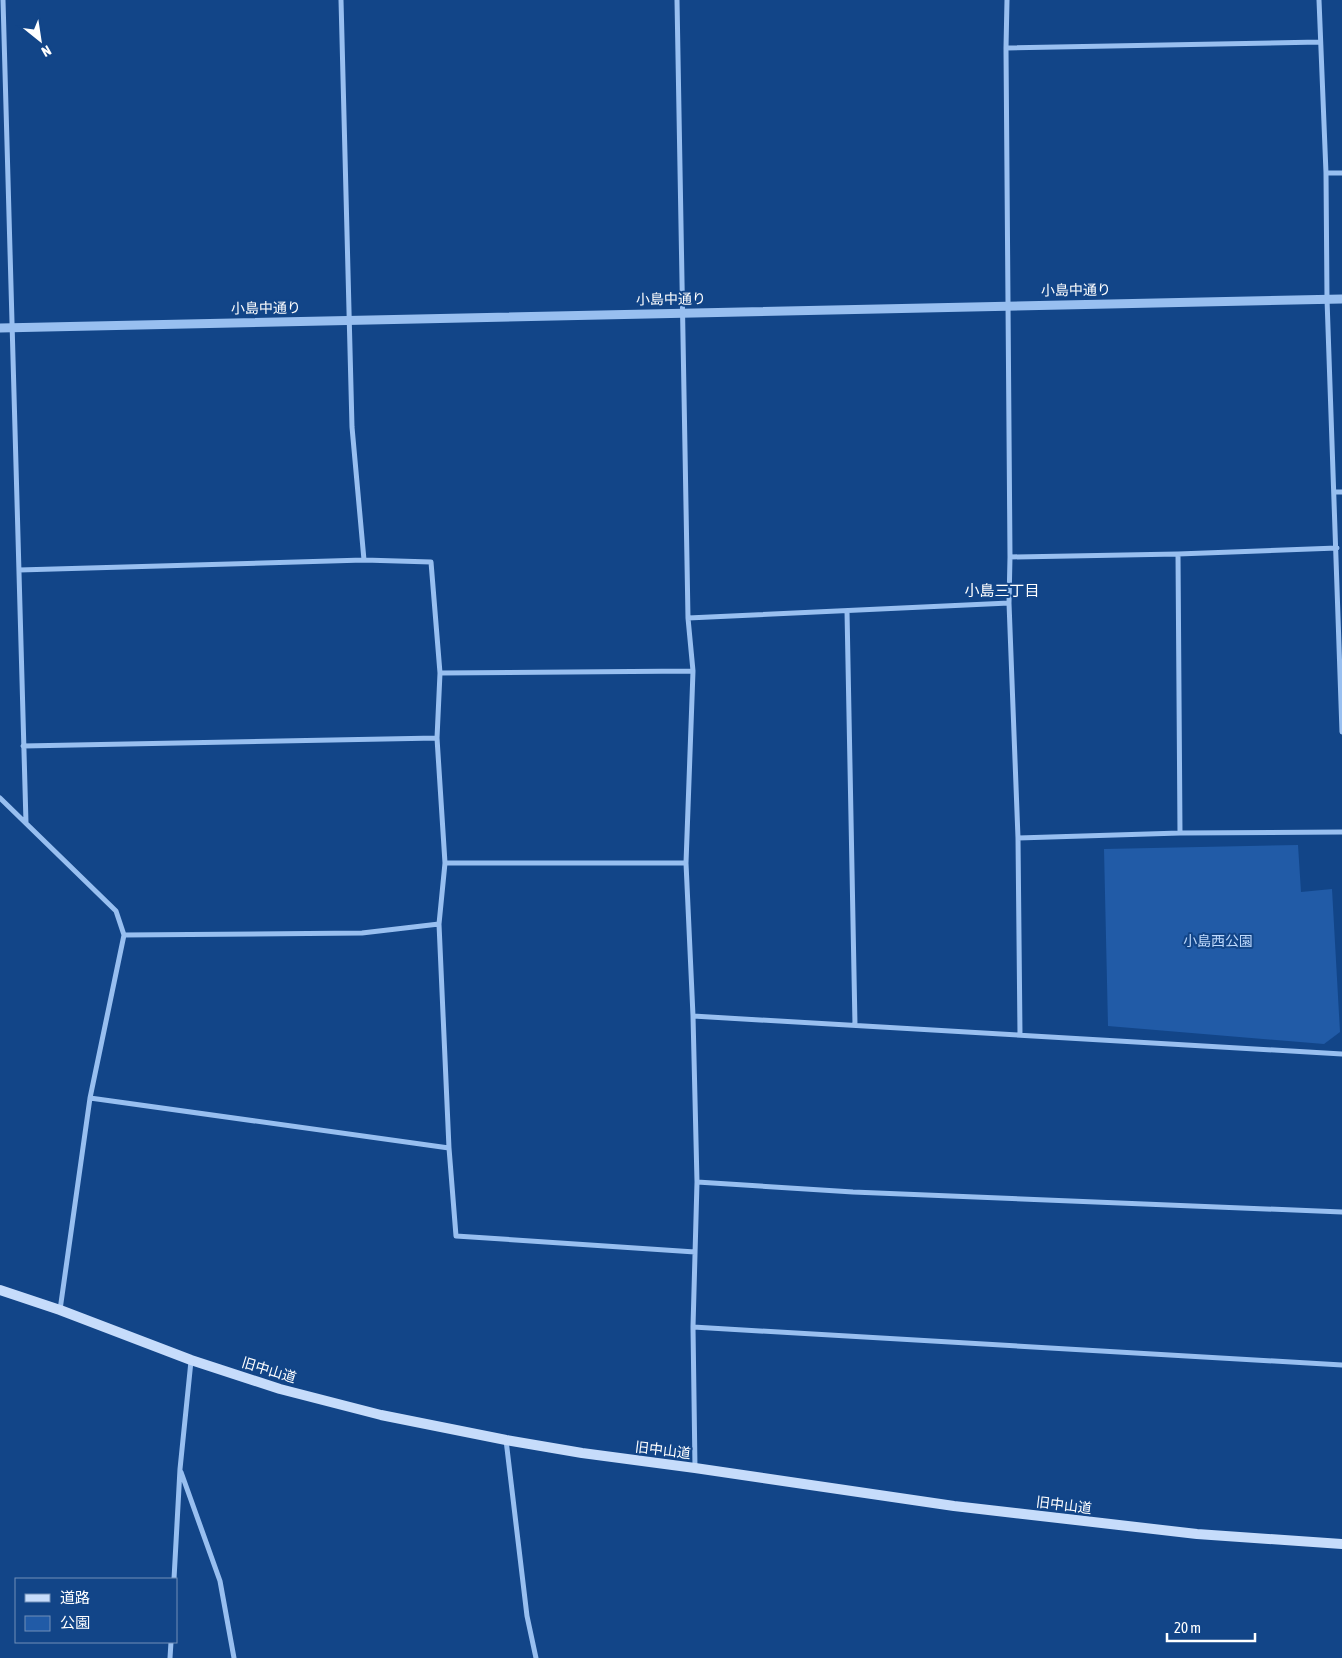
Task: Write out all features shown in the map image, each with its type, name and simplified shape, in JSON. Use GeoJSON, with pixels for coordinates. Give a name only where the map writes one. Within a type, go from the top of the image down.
{"type":"FeatureCollection","features":[{"type":"Feature","properties":{"kind":"main road","name":"旧中山道"},"geometry":{"type":"LineString","coordinates":[[0,1290],[60,1310],[191,1360],[280,1389],[381,1415],[506,1440],[582,1453],[954,1506],[1197,1534],[1342,1544]]}},
{"type":"Feature","properties":{"kind":"street"},"geometry":{"type":"LineString","coordinates":[[3,0],[26,823]]}},
{"type":"Feature","properties":{"kind":"street"},"geometry":{"type":"LineString","coordinates":[[341,0],[352,427],[364,560]]}},
{"type":"Feature","properties":{"kind":"street"},"geometry":{"type":"LineString","coordinates":[[676,0],[688,618],[692,671],[686,863],[693,1016],[697,1182],[693,1327],[695,1468]]}},
{"type":"Feature","properties":{"kind":"street"},"geometry":{"type":"LineString","coordinates":[[1007,0],[1009,603],[1018,838],[1020,1036]]}},
{"type":"Feature","properties":{"kind":"street"},"geometry":{"type":"LineString","coordinates":[[1319,0],[1326,173],[1327,299],[1342,732]]}},
{"type":"Feature","properties":{"kind":"street"},"geometry":{"type":"LineString","coordinates":[[1006,48],[1320,42]]}},
{"type":"Feature","properties":{"kind":"street"},"geometry":{"type":"LineString","coordinates":[[1326,173],[1342,172]]}},
{"type":"Feature","properties":{"kind":"street","name":"小島中通り"},"geometry":{"type":"LineString","coordinates":[[0,328],[1342,299]]}},
{"type":"Feature","properties":{"kind":"street"},"geometry":{"type":"LineString","coordinates":[[1334,492],[1342,492]]}},
{"type":"Feature","properties":{"kind":"street"},"geometry":{"type":"LineString","coordinates":[[1010,557],[1178,554],[1337,548]]}},
{"type":"Feature","properties":{"kind":"street"},"geometry":{"type":"LineString","coordinates":[[1178,554],[1180,833]]}},
{"type":"Feature","properties":{"kind":"street"},"geometry":{"type":"LineString","coordinates":[[19,570],[364,560],[431,562],[440,673],[437,738],[445,862],[439,924],[449,1148],[456,1236],[695,1252]]}},
{"type":"Feature","properties":{"kind":"street"},"geometry":{"type":"LineString","coordinates":[[688,618],[1009,603]]}},
{"type":"Feature","properties":{"kind":"street"},"geometry":{"type":"LineString","coordinates":[[847,611],[855,1026]]}},
{"type":"Feature","properties":{"kind":"street"},"geometry":{"type":"LineString","coordinates":[[440,673],[692,671]]}},
{"type":"Feature","properties":{"kind":"street"},"geometry":{"type":"LineString","coordinates":[[23,746],[437,738]]}},
{"type":"Feature","properties":{"kind":"street"},"geometry":{"type":"LineString","coordinates":[[0,798],[116,911],[124,935],[90,1098],[60,1310]]}},
{"type":"Feature","properties":{"kind":"street"},"geometry":{"type":"LineString","coordinates":[[1018,838],[1180,833],[1342,832]]}},
{"type":"Feature","properties":{"kind":"street"},"geometry":{"type":"LineString","coordinates":[[445,862],[686,863]]}},
{"type":"Feature","properties":{"kind":"street"},"geometry":{"type":"LineString","coordinates":[[124,935],[362,933],[439,924]]}},
{"type":"Feature","properties":{"kind":"street"},"geometry":{"type":"LineString","coordinates":[[693,1016],[1342,1054]]}},
{"type":"Feature","properties":{"kind":"street"},"geometry":{"type":"LineString","coordinates":[[90,1098],[449,1148]]}},
{"type":"Feature","properties":{"kind":"street"},"geometry":{"type":"LineString","coordinates":[[697,1182],[853,1192],[1342,1212]]}},
{"type":"Feature","properties":{"kind":"street"},"geometry":{"type":"LineString","coordinates":[[693,1327],[1342,1366]]}},
{"type":"Feature","properties":{"kind":"street"},"geometry":{"type":"LineString","coordinates":[[174,1578],[180,1470],[191,1360]]}},
{"type":"Feature","properties":{"kind":"street"},"geometry":{"type":"LineString","coordinates":[[506,1440],[527,1616],[536,1658]]}},
{"type":"Feature","properties":{"kind":"street"},"geometry":{"type":"LineString","coordinates":[[180,1470],[220,1581],[234,1658]]}},
{"type":"Feature","properties":{"kind":"street"},"geometry":{"type":"LineString","coordinates":[[170,1658],[171,1643]]}},
{"type":"Feature","properties":{"kind":"green space","name":"小島西公園"},"geometry":{"type":"Polygon","coordinates":[[[1298,845],[1301,892],[1332,889],[1340,1032],[1324,1044],[1108,1026],[1104,849],[1298,845]]]}},
{"type":"Feature","properties":{"kind":"district","name":"小島三丁目"},"geometry":{"type":"Point","coordinates":[1002,590]}}]}
